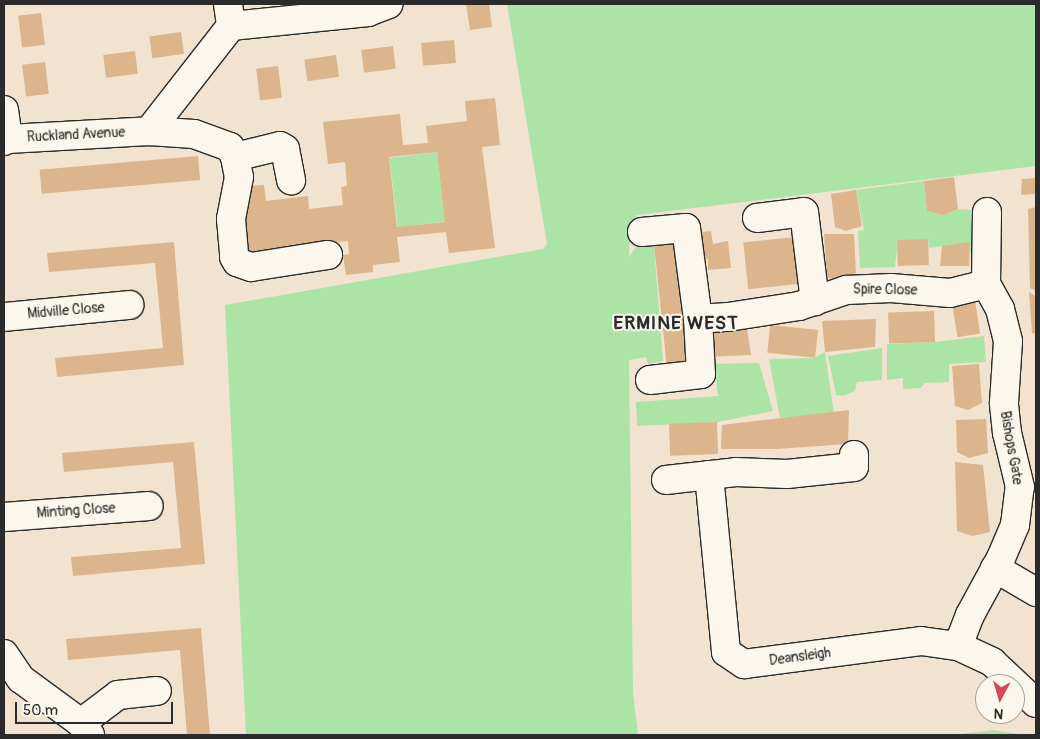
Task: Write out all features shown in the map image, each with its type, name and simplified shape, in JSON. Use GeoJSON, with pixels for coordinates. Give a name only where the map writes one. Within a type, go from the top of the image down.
{"type":"FeatureCollection","features":[{"type":"Feature","properties":{"kind":"street"},"geometry":{"type":"LineString","coordinates":[[149,130],[230,15],[368,12],[389,4]]}},
{"type":"Feature","properties":{"kind":"street"},"geometry":{"type":"LineString","coordinates":[[4,110],[6,140]]}},
{"type":"Feature","properties":{"kind":"street","name":"Ruckland Avenue"},"geometry":{"type":"LineString","coordinates":[[6,140],[149,130],[194,134],[232,152]]}},
{"type":"Feature","properties":{"kind":"street"},"geometry":{"type":"LineString","coordinates":[[291,180],[285,149],[280,146],[232,152],[239,177],[230,219],[234,257],[237,262],[251,267],[328,256]]}},
{"type":"Feature","properties":{"kind":"street"},"geometry":{"type":"LineString","coordinates":[[757,218],[804,212],[815,301]]}},
{"type":"Feature","properties":{"kind":"street","name":"Bishops Gate"},"geometry":{"type":"LineString","coordinates":[[958,646],[970,615],[1015,525],[1020,487],[1007,433],[1004,403],[1008,341],[1000,309],[986,284],[986,212]]}},
{"type":"Feature","properties":{"kind":"street"},"geometry":{"type":"LineString","coordinates":[[642,232],[686,228],[698,319],[701,374],[650,380]]}},
{"type":"Feature","properties":{"kind":"street","name":"Spire Close"},"geometry":{"type":"LineString","coordinates":[[698,319],[728,317],[799,306],[846,290],[892,288],[950,293],[986,284]]}},
{"type":"Feature","properties":{"kind":"street","name":"Midville Close"},"geometry":{"type":"LineString","coordinates":[[4,317],[129,305]]}},
{"type":"Feature","properties":{"kind":"street"},"geometry":{"type":"LineString","coordinates":[[666,480],[736,472],[787,474],[854,466]]}},
{"type":"Feature","properties":{"kind":"street","name":"Deansleigh"},"geometry":{"type":"LineString","coordinates":[[709,475],[726,652],[744,664],[921,641],[958,646],[992,662],[1036,702]]}},
{"type":"Feature","properties":{"kind":"street","name":"Minting Close"},"geometry":{"type":"LineString","coordinates":[[4,517],[149,506]]}},
{"type":"Feature","properties":{"kind":"street"},"geometry":{"type":"LineString","coordinates":[[995,568],[1036,592]]}},
{"type":"Feature","properties":{"kind":"street"},"geometry":{"type":"LineString","coordinates":[[4,654],[21,679],[86,729],[118,695],[157,691]]}},
{"type":"Feature","properties":{"kind":"green space"},"geometry":{"type":"Polygon","coordinates":[[[507,4],[1036,4],[1036,166],[637,215],[630,227],[629,257],[636,247],[654,246],[663,361],[648,364],[646,357],[629,360],[633,692],[638,735],[246,735],[225,305],[543,249],[547,244],[507,4]]]}},
{"type":"Feature","properties":{"kind":"green space"},"geometry":{"type":"Polygon","coordinates":[[[437,152],[446,221],[398,227],[389,158],[437,152]]]}},
{"type":"Feature","properties":{"kind":"green space"},"geometry":{"type":"Polygon","coordinates":[[[924,181],[927,211],[943,215],[958,209],[975,210],[977,248],[970,252],[970,243],[929,248],[928,239],[898,241],[895,267],[860,268],[858,231],[864,230],[856,190],[924,181]]]}},
{"type":"Feature","properties":{"kind":"green space"},"geometry":{"type":"Polygon","coordinates":[[[984,336],[986,362],[949,364],[949,382],[925,383],[921,388],[903,389],[903,378],[887,380],[887,344],[935,342],[984,336]]]}},
{"type":"Feature","properties":{"kind":"green space"},"geometry":{"type":"Polygon","coordinates":[[[882,348],[882,380],[857,382],[855,391],[843,396],[836,395],[828,356],[882,348]]]}},
{"type":"Feature","properties":{"kind":"green space"},"geometry":{"type":"Polygon","coordinates":[[[825,352],[834,414],[780,418],[769,359],[814,358],[825,352]]]}},
{"type":"Feature","properties":{"kind":"green space"},"geometry":{"type":"Polygon","coordinates":[[[759,363],[773,411],[717,422],[637,426],[636,402],[718,396],[715,369],[704,370],[705,364],[759,363]]]}},
{"type":"Feature","properties":{"kind":"green space"},"geometry":{"type":"Polygon","coordinates":[[[993,730],[1027,735],[953,735],[993,730]]]}},
{"type":"Feature","properties":{"kind":"building"},"geometry":{"type":"Polygon","coordinates":[[[466,4],[489,4],[492,27],[470,30],[466,4]]]}},
{"type":"Feature","properties":{"kind":"building"},"geometry":{"type":"Polygon","coordinates":[[[41,13],[45,45],[22,48],[18,16],[41,13]]]}},
{"type":"Feature","properties":{"kind":"building"},"geometry":{"type":"Polygon","coordinates":[[[181,32],[184,54],[152,58],[149,36],[181,32]]]}},
{"type":"Feature","properties":{"kind":"building"},"geometry":{"type":"Polygon","coordinates":[[[454,40],[456,63],[423,66],[421,43],[454,40]]]}},
{"type":"Feature","properties":{"kind":"building"},"geometry":{"type":"Polygon","coordinates":[[[393,46],[396,69],[364,73],[361,50],[393,46]]]}},
{"type":"Feature","properties":{"kind":"building"},"geometry":{"type":"Polygon","coordinates":[[[135,51],[138,74],[106,78],[103,55],[135,51]]]}},
{"type":"Feature","properties":{"kind":"building"},"geometry":{"type":"Polygon","coordinates":[[[336,55],[339,77],[307,81],[304,59],[336,55]]]}},
{"type":"Feature","properties":{"kind":"building"},"geometry":{"type":"Polygon","coordinates":[[[45,62],[49,94],[26,97],[22,65],[45,62]]]}},
{"type":"Feature","properties":{"kind":"building"},"geometry":{"type":"Polygon","coordinates":[[[278,66],[282,98],[260,100],[256,69],[278,66]]]}},
{"type":"Feature","properties":{"kind":"building"},"geometry":{"type":"Polygon","coordinates":[[[495,98],[500,145],[482,147],[495,248],[449,253],[446,232],[397,237],[400,262],[373,265],[373,272],[346,275],[343,255],[349,254],[348,241],[246,252],[241,203],[250,202],[248,186],[264,185],[266,201],[308,196],[309,209],[343,205],[341,187],[347,186],[345,162],[328,164],[323,122],[400,114],[403,145],[428,143],[426,126],[467,121],[465,101],[495,98]],[[437,152],[389,157],[397,227],[445,222],[437,152]]]}},
{"type":"Feature","properties":{"kind":"building"},"geometry":{"type":"Polygon","coordinates":[[[198,156],[200,180],[42,194],[40,170],[198,156]]]}},
{"type":"Feature","properties":{"kind":"building"},"geometry":{"type":"Polygon","coordinates":[[[954,177],[958,209],[943,215],[927,211],[924,181],[954,177]]]}},
{"type":"Feature","properties":{"kind":"building"},"geometry":{"type":"Polygon","coordinates":[[[1036,178],[1036,194],[1021,195],[1022,179],[1036,178]]]}},
{"type":"Feature","properties":{"kind":"building"},"geometry":{"type":"Polygon","coordinates":[[[856,190],[862,226],[846,231],[835,227],[831,194],[856,190]]]}},
{"type":"Feature","properties":{"kind":"building"},"geometry":{"type":"Polygon","coordinates":[[[1036,207],[1036,291],[1030,288],[1028,209],[1036,207]]]}},
{"type":"Feature","properties":{"kind":"building"},"geometry":{"type":"Polygon","coordinates":[[[711,231],[713,244],[728,241],[731,268],[708,270],[708,259],[695,259],[694,233],[711,231]]]}},
{"type":"Feature","properties":{"kind":"building"},"geometry":{"type":"Polygon","coordinates":[[[824,234],[854,234],[856,273],[842,281],[827,277],[824,234]]]}},
{"type":"Feature","properties":{"kind":"building"},"geometry":{"type":"Polygon","coordinates":[[[795,237],[800,284],[748,289],[743,242],[795,237]]]}},
{"type":"Feature","properties":{"kind":"building"},"geometry":{"type":"Polygon","coordinates":[[[928,239],[929,265],[898,266],[897,240],[928,239]]]}},
{"type":"Feature","properties":{"kind":"building"},"geometry":{"type":"Polygon","coordinates":[[[174,242],[184,365],[57,377],[55,358],[163,348],[155,263],[49,272],[47,253],[174,242]]]}},
{"type":"Feature","properties":{"kind":"building"},"geometry":{"type":"Polygon","coordinates":[[[970,242],[969,266],[940,266],[942,246],[970,242]]]}},
{"type":"Feature","properties":{"kind":"building"},"geometry":{"type":"Polygon","coordinates":[[[682,243],[695,365],[667,368],[654,246],[682,243]]]}},
{"type":"Feature","properties":{"kind":"building"},"geometry":{"type":"Polygon","coordinates":[[[1029,292],[1036,296],[1036,334],[1032,333],[1029,292]]]}},
{"type":"Feature","properties":{"kind":"building"},"geometry":{"type":"Polygon","coordinates":[[[975,301],[980,334],[957,337],[952,305],[975,301]]]}},
{"type":"Feature","properties":{"kind":"building"},"geometry":{"type":"Polygon","coordinates":[[[934,311],[935,342],[889,344],[888,313],[934,311]]]}},
{"type":"Feature","properties":{"kind":"building"},"geometry":{"type":"Polygon","coordinates":[[[876,319],[875,347],[825,352],[822,321],[876,319]]]}},
{"type":"Feature","properties":{"kind":"building"},"geometry":{"type":"Polygon","coordinates":[[[770,325],[818,330],[815,358],[767,353],[770,325]]]}},
{"type":"Feature","properties":{"kind":"building"},"geometry":{"type":"Polygon","coordinates":[[[747,328],[751,355],[705,357],[699,331],[747,328]]]}},
{"type":"Feature","properties":{"kind":"building"},"geometry":{"type":"Polygon","coordinates":[[[979,364],[982,403],[968,410],[955,406],[952,366],[979,364]]]}},
{"type":"Feature","properties":{"kind":"building"},"geometry":{"type":"Polygon","coordinates":[[[849,410],[848,444],[777,449],[721,449],[722,425],[849,410]]]}},
{"type":"Feature","properties":{"kind":"building"},"geometry":{"type":"Polygon","coordinates":[[[986,419],[988,453],[969,458],[957,452],[956,420],[986,419]]]}},
{"type":"Feature","properties":{"kind":"building"},"geometry":{"type":"Polygon","coordinates":[[[717,422],[718,454],[670,456],[669,424],[717,422]]]}},
{"type":"Feature","properties":{"kind":"building"},"geometry":{"type":"Polygon","coordinates":[[[194,442],[205,564],[73,576],[71,557],[181,548],[173,462],[64,472],[62,453],[194,442]]]}},
{"type":"Feature","properties":{"kind":"building"},"geometry":{"type":"Polygon","coordinates":[[[955,462],[983,465],[990,532],[972,536],[957,531],[955,462]]]}},
{"type":"Feature","properties":{"kind":"building"},"geometry":{"type":"Polygon","coordinates":[[[201,628],[210,735],[187,735],[180,650],[68,660],[66,639],[201,628]]]}},
{"type":"Feature","properties":{"kind":"district","name":"ERMINE WEST"},"geometry":{"type":"Point","coordinates":[676,324]}}]}
